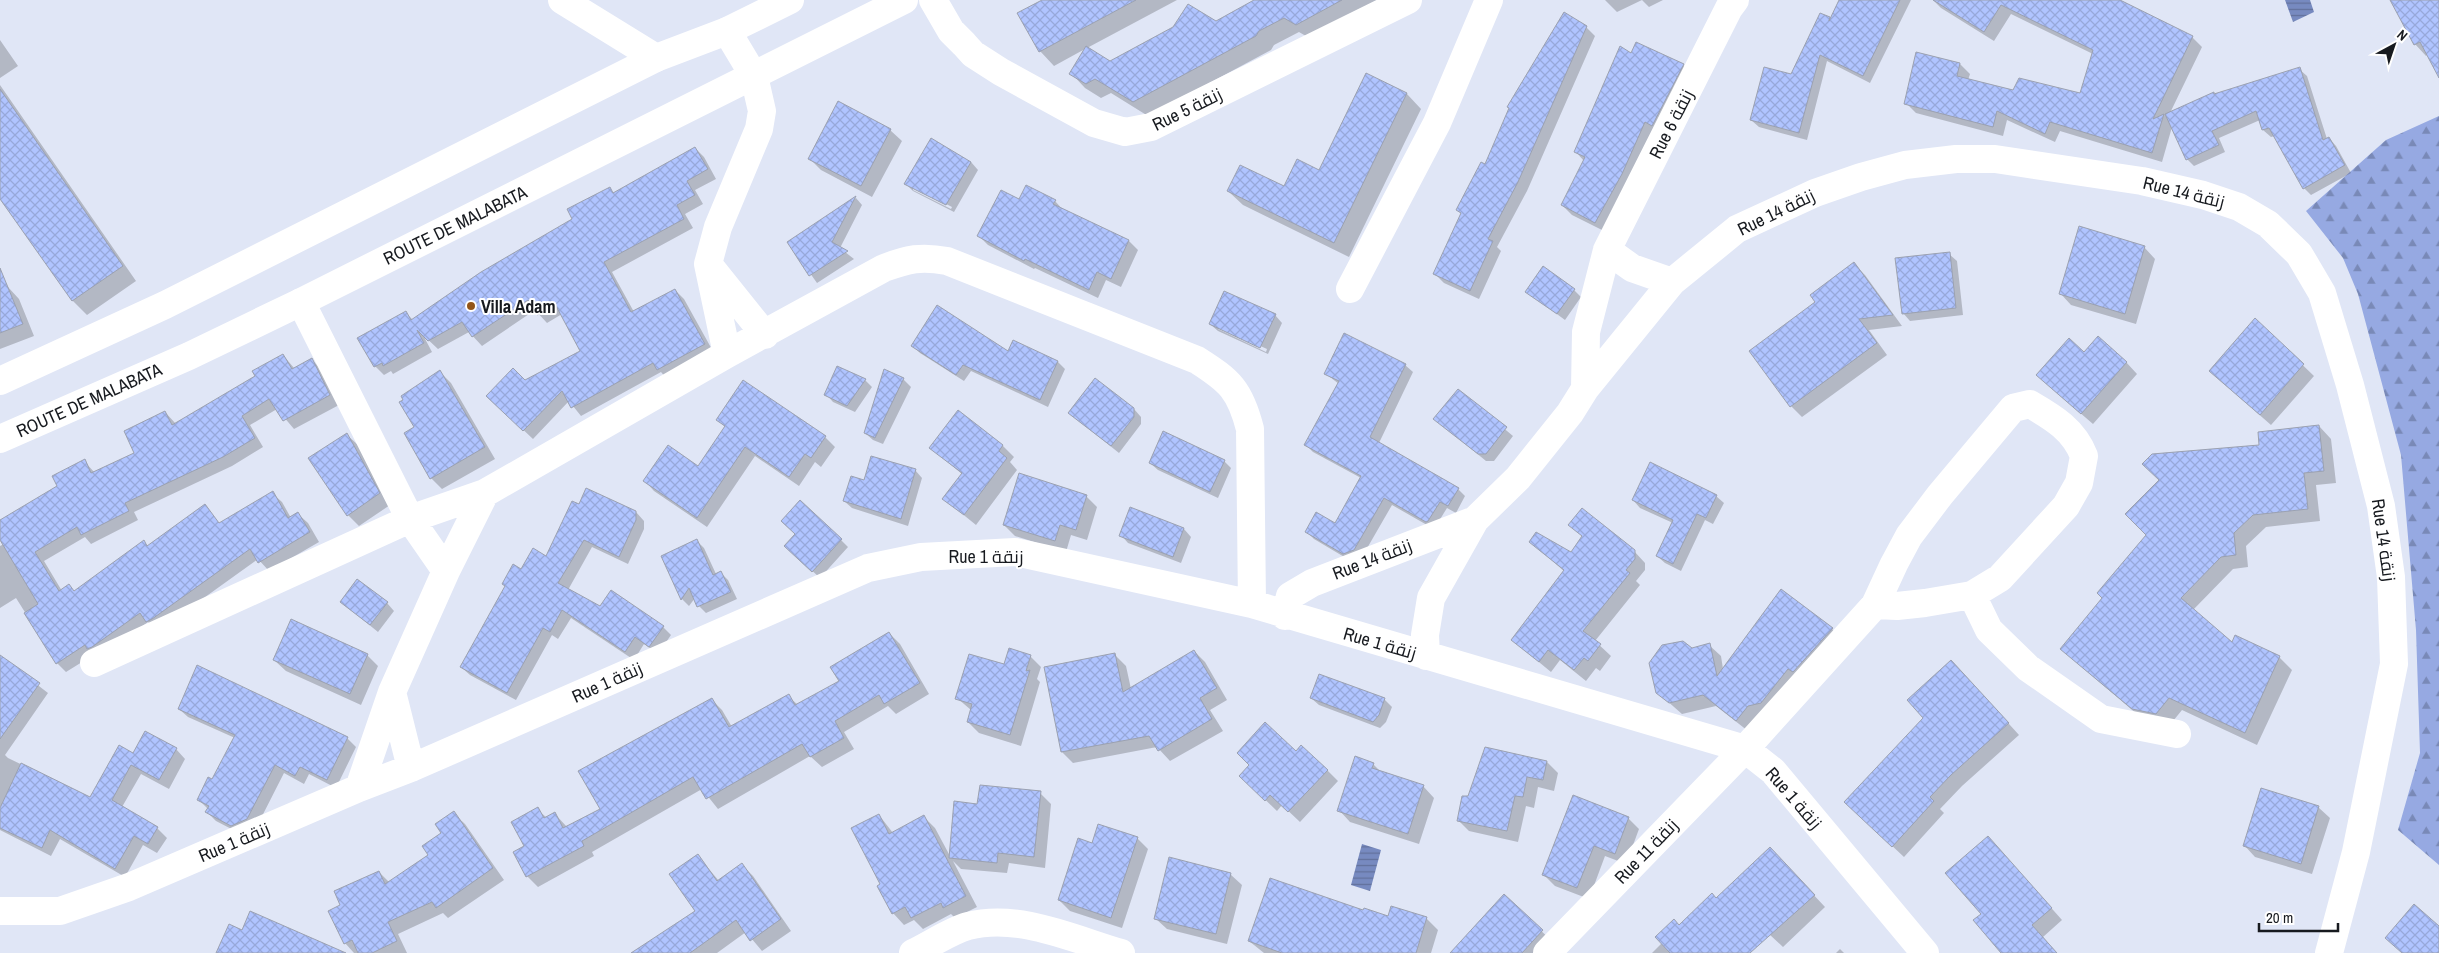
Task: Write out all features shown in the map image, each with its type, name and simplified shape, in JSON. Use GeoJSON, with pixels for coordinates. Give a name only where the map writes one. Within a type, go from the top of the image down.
{"type":"FeatureCollection","features":[{"type":"Feature","properties":{"kind":"street"},"geometry":{"type":"LineString","coordinates":[[562,0],[656,58]]}},
{"type":"Feature","properties":{"kind":"street"},"geometry":{"type":"LineString","coordinates":[[0,380],[174,300],[656,58],[727,31],[790,0]]}},
{"type":"Feature","properties":{"kind":"street","name":"ROUTE DE MALABATA"},"geometry":{"type":"LineString","coordinates":[[0,439],[189,356],[904,0]]}},
{"type":"Feature","properties":{"kind":"street","name":"Rue 5 زنقة"},"geometry":{"type":"LineString","coordinates":[[933,0],[951,31],[973,54],[1094,123],[1125,132],[1151,127],[1408,0]]}},
{"type":"Feature","properties":{"kind":"street"},"geometry":{"type":"LineString","coordinates":[[1350,288],[1437,122],[1489,0]]}},
{"type":"Feature","properties":{"kind":"street","name":"Rue 6 زنقة"},"geometry":{"type":"LineString","coordinates":[[1585,389],[1586,332],[1607,250],[1729,8],[1735,0]]}},
{"type":"Feature","properties":{"kind":"street"},"geometry":{"type":"LineString","coordinates":[[727,31],[754,76],[762,111],[759,129],[718,227],[708,264],[728,354]]}},
{"type":"Feature","properties":{"kind":"street","name":"Rue 14 زنقة"},"geometry":{"type":"LineString","coordinates":[[1426,656],[1424,635],[1431,598],[1475,520],[1518,478],[1570,413],[1585,389],[1672,282],[1737,229],[1815,193],[1905,165],[1956,159],[1994,159],[2142,181],[2203,195],[2240,207],[2268,224],[2299,254],[2322,293],[2350,385],[2381,506],[2391,577],[2394,664],[2356,852],[2330,953]]}},
{"type":"Feature","properties":{"kind":"street"},"geometry":{"type":"LineString","coordinates":[[1607,250],[1632,268],[1672,282]]}},
{"type":"Feature","properties":{"kind":"street"},"geometry":{"type":"LineString","coordinates":[[94,663],[410,519],[485,493],[728,354],[884,268],[904,260],[924,257],[947,261],[1197,360],[1226,378],[1244,407],[1250,429],[1252,604]]}},
{"type":"Feature","properties":{"kind":"street"},"geometry":{"type":"LineString","coordinates":[[708,264],[765,335]]}},
{"type":"Feature","properties":{"kind":"street"},"geometry":{"type":"LineString","coordinates":[[300,302],[410,519],[446,571]]}},
{"type":"Feature","properties":{"kind":"street","name":"Rue 11 زنقة"},"geometry":{"type":"LineString","coordinates":[[1547,953],[1745,749],[1876,605],[1909,536],[1940,495],[2013,408],[2030,404],[2060,422],[2081,447],[2084,456],[2079,483],[2066,506],[2000,578],[1972,595]]}},
{"type":"Feature","properties":{"kind":"street"},"geometry":{"type":"LineString","coordinates":[[359,788],[392,692],[446,571],[485,493]]}},
{"type":"Feature","properties":{"kind":"street","name":"Rue 14 زنقة"},"geometry":{"type":"LineString","coordinates":[[1285,616],[1290,596],[1312,583],[1475,520]]}},
{"type":"Feature","properties":{"kind":"street","name":"Rue 1 زنقة"},"geometry":{"type":"LineString","coordinates":[[0,911],[60,911],[129,887],[359,788],[412,768],[868,568],[892,562],[947,555],[1015,552],[1252,604],[1285,616],[1745,749],[1773,771],[1925,953]]}},
{"type":"Feature","properties":{"kind":"street"},"geometry":{"type":"LineString","coordinates":[[1876,605],[1897,606],[1972,595],[1989,630],[2028,668],[2101,720],[2177,734]]}},
{"type":"Feature","properties":{"kind":"street"},"geometry":{"type":"LineString","coordinates":[[392,692],[412,768]]}},
{"type":"Feature","properties":{"kind":"street"},"geometry":{"type":"LineString","coordinates":[[913,953],[967,926],[991,923],[1021,923],[1121,953]]}},
{"type":"Feature","properties":{"kind":"green space"},"geometry":{"type":"Polygon","coordinates":[[[2439,116],[2439,865],[2398,830],[2420,753],[2416,630],[2401,455],[2358,294],[2343,258],[2306,211],[2386,140],[2439,116]]]}},
{"type":"Feature","properties":{"kind":"shaded area"},"geometry":{"type":"Polygon","coordinates":[[[2285,0],[2310,0],[2314,12],[2293,22],[2285,0]]]}},
{"type":"Feature","properties":{"kind":"shaded area"},"geometry":{"type":"Polygon","coordinates":[[[1362,844],[1381,850],[1370,891],[1351,885],[1362,844]]]}},
{"type":"Feature","properties":{"kind":"building"},"geometry":{"type":"Polygon","coordinates":[[[1042,0],[1136,0],[1039,52],[1017,13],[1042,0]]]}},
{"type":"Feature","properties":{"kind":"building"},"geometry":{"type":"Polygon","coordinates":[[[1254,0],[1342,0],[1296,25],[1284,18],[1259,31],[1256,36],[1133,102],[1095,79],[1086,84],[1069,74],[1086,46],[1110,61],[1173,27],[1188,4],[1216,21],[1254,0]]]}},
{"type":"Feature","properties":{"kind":"building"},"geometry":{"type":"Polygon","coordinates":[[[1839,0],[1900,0],[1863,76],[1820,55],[1799,133],[1750,120],[1764,67],[1791,74],[1820,13],[1830,17],[1829,21],[1839,0]]]}},
{"type":"Feature","properties":{"kind":"building"},"geometry":{"type":"Polygon","coordinates":[[[1933,0],[2120,0],[2193,36],[2153,119],[2164,114],[2152,153],[2050,122],[2045,134],[1997,111],[1993,127],[1904,104],[1916,52],[1960,63],[1957,76],[2013,90],[2019,78],[2080,93],[2093,50],[2001,5],[1984,32],[1933,0]]]}},
{"type":"Feature","properties":{"kind":"building"},"geometry":{"type":"Polygon","coordinates":[[[2390,0],[2439,0],[2439,78],[2420,42],[2414,45],[2390,0]]]}},
{"type":"Feature","properties":{"kind":"building"},"geometry":{"type":"Polygon","coordinates":[[[1564,12],[1587,26],[1518,182],[1488,239],[1493,241],[1470,291],[1433,274],[1461,213],[1456,210],[1481,162],[1485,164],[1509,108],[1507,107],[1564,12]]]}},
{"type":"Feature","properties":{"kind":"building"},"geometry":{"type":"Polygon","coordinates":[[[1636,42],[1684,64],[1652,126],[1645,122],[1622,174],[1595,223],[1561,205],[1585,157],[1574,152],[1620,46],[1631,53],[1636,42]]]}},
{"type":"Feature","properties":{"kind":"building"},"geometry":{"type":"Polygon","coordinates":[[[2300,67],[2323,140],[2329,137],[2345,165],[2303,189],[2269,128],[2262,130],[2256,111],[2212,131],[2219,145],[2186,160],[2165,114],[2214,92],[2214,94],[2300,67]]]}},
{"type":"Feature","properties":{"kind":"building"},"geometry":{"type":"Polygon","coordinates":[[[1366,73],[1407,93],[1334,243],[1227,191],[1240,165],[1284,186],[1297,159],[1319,170],[1366,73]]]}},
{"type":"Feature","properties":{"kind":"building"},"geometry":{"type":"Polygon","coordinates":[[[0,89],[123,266],[72,301],[0,199],[0,89]]]}},
{"type":"Feature","properties":{"kind":"building"},"geometry":{"type":"Polygon","coordinates":[[[838,101],[891,129],[861,186],[808,159],[838,101]]]}},
{"type":"Feature","properties":{"kind":"building"},"geometry":{"type":"Polygon","coordinates":[[[931,138],[971,162],[946,205],[904,184],[931,138]]]}},
{"type":"Feature","properties":{"kind":"building"},"geometry":{"type":"Polygon","coordinates":[[[695,147],[708,169],[687,181],[695,195],[677,205],[684,219],[604,262],[631,312],[675,289],[705,344],[657,370],[653,363],[571,408],[562,391],[523,431],[486,396],[513,368],[525,380],[580,351],[555,304],[537,315],[528,300],[472,337],[462,322],[428,341],[417,330],[424,343],[383,366],[382,363],[374,367],[357,338],[406,311],[411,320],[481,272],[572,219],[567,209],[610,187],[613,193],[695,147]]]}},
{"type":"Feature","properties":{"kind":"building"},"geometry":{"type":"Polygon","coordinates":[[[1026,185],[1056,200],[1053,204],[1129,240],[1111,279],[1097,272],[1089,290],[1025,259],[1024,261],[977,236],[1001,190],[1019,199],[1026,185]]]}},
{"type":"Feature","properties":{"kind":"building"},"geometry":{"type":"Polygon","coordinates":[[[856,196],[832,242],[848,251],[809,276],[787,242],[856,196]]]}},
{"type":"Feature","properties":{"kind":"building"},"geometry":{"type":"Polygon","coordinates":[[[2079,226],[2145,246],[2125,314],[2059,294],[2079,226]]]}},
{"type":"Feature","properties":{"kind":"building"},"geometry":{"type":"Polygon","coordinates":[[[1950,252],[1956,308],[1902,314],[1895,258],[1950,252]]]}},
{"type":"Feature","properties":{"kind":"building"},"geometry":{"type":"Polygon","coordinates":[[[1854,262],[1893,315],[1859,319],[1877,343],[1790,407],[1749,351],[1815,302],[1810,295],[1854,262]]]}},
{"type":"Feature","properties":{"kind":"building"},"geometry":{"type":"Polygon","coordinates":[[[1543,266],[1575,289],[1557,314],[1525,292],[1543,266]]]}},
{"type":"Feature","properties":{"kind":"building"},"geometry":{"type":"Polygon","coordinates":[[[0,268],[23,324],[0,333],[0,268]]]}},
{"type":"Feature","properties":{"kind":"building"},"geometry":{"type":"Polygon","coordinates":[[[1224,291],[1276,314],[1260,348],[1209,324],[1224,291]]]}},
{"type":"Feature","properties":{"kind":"building"},"geometry":{"type":"Polygon","coordinates":[[[937,305],[1008,351],[1013,340],[1058,361],[1040,400],[963,365],[956,375],[911,346],[937,305]]]}},
{"type":"Feature","properties":{"kind":"building"},"geometry":{"type":"Polygon","coordinates":[[[2255,318],[2304,364],[2260,415],[2209,371],[2255,318]]]}},
{"type":"Feature","properties":{"kind":"building"},"geometry":{"type":"Polygon","coordinates":[[[1344,333],[1406,364],[1370,437],[1459,488],[1448,506],[1440,502],[1426,522],[1384,498],[1354,550],[1343,554],[1305,532],[1316,512],[1335,523],[1361,476],[1304,445],[1339,381],[1324,374],[1344,333]]]}},
{"type":"Feature","properties":{"kind":"building"},"geometry":{"type":"Polygon","coordinates":[[[2098,336],[2127,362],[2081,414],[2036,375],[2069,338],[2084,352],[2098,336]]]}},
{"type":"Feature","properties":{"kind":"building"},"geometry":{"type":"Polygon","coordinates":[[[283,354],[292,369],[312,358],[330,395],[283,421],[269,399],[242,416],[255,438],[223,457],[125,503],[129,511],[81,535],[77,527],[35,552],[59,591],[69,584],[74,591],[144,540],[147,546],[205,504],[219,523],[273,491],[288,518],[298,512],[310,532],[258,563],[250,549],[152,619],[146,622],[140,613],[92,647],[87,649],[85,645],[56,664],[24,613],[38,604],[0,540],[0,520],[57,486],[52,476],[85,459],[91,473],[134,453],[124,431],[165,411],[172,425],[255,376],[252,371],[283,354]]]}},
{"type":"Feature","properties":{"kind":"building"},"geometry":{"type":"Polygon","coordinates":[[[837,366],[866,379],[847,406],[824,395],[837,366]]]}},
{"type":"Feature","properties":{"kind":"building"},"geometry":{"type":"Polygon","coordinates":[[[884,369],[904,378],[875,438],[864,433],[884,369]]]}},
{"type":"Feature","properties":{"kind":"building"},"geometry":{"type":"Polygon","coordinates":[[[440,370],[485,447],[430,479],[404,433],[414,427],[399,402],[403,400],[401,396],[440,370]]]}},
{"type":"Feature","properties":{"kind":"building"},"geometry":{"type":"Polygon","coordinates":[[[1095,378],[1134,408],[1134,417],[1111,446],[1068,413],[1095,378]]]}},
{"type":"Feature","properties":{"kind":"building"},"geometry":{"type":"Polygon","coordinates":[[[743,380],[826,436],[811,458],[805,454],[789,477],[745,447],[697,518],[643,481],[668,445],[698,466],[725,426],[716,420],[743,380]]]}},
{"type":"Feature","properties":{"kind":"building"},"geometry":{"type":"Polygon","coordinates":[[[1458,389],[1507,427],[1486,454],[1478,454],[1433,419],[1458,389]]]}},
{"type":"Feature","properties":{"kind":"building"},"geometry":{"type":"Polygon","coordinates":[[[958,410],[1003,445],[999,451],[1007,458],[964,515],[942,499],[962,473],[929,448],[958,410]]]}},
{"type":"Feature","properties":{"kind":"building"},"geometry":{"type":"Polygon","coordinates":[[[2319,425],[2324,471],[2304,473],[2308,509],[2253,515],[2234,533],[2236,555],[2221,557],[2181,598],[2232,642],[2235,635],[2280,656],[2245,733],[2169,698],[2156,714],[2132,709],[2060,649],[2102,598],[2097,593],[2146,535],[2125,514],[2159,480],[2142,464],[2152,454],[2259,445],[2258,432],[2319,425]]]}},
{"type":"Feature","properties":{"kind":"building"},"geometry":{"type":"Polygon","coordinates":[[[1163,431],[1225,460],[1210,492],[1149,463],[1163,431]]]}},
{"type":"Feature","properties":{"kind":"building"},"geometry":{"type":"Polygon","coordinates":[[[347,433],[380,493],[347,516],[308,458],[347,433]]]}},
{"type":"Feature","properties":{"kind":"building"},"geometry":{"type":"Polygon","coordinates":[[[871,456],[916,469],[901,519],[843,501],[851,476],[864,480],[871,456]]]}},
{"type":"Feature","properties":{"kind":"building"},"geometry":{"type":"Polygon","coordinates":[[[1650,462],[1717,495],[1706,518],[1697,514],[1673,564],[1656,556],[1673,520],[1632,500],[1650,462]]]}},
{"type":"Feature","properties":{"kind":"building"},"geometry":{"type":"Polygon","coordinates":[[[1019,473],[1087,495],[1076,530],[1060,525],[1055,541],[1003,525],[1019,473]]]}},
{"type":"Feature","properties":{"kind":"building"},"geometry":{"type":"Polygon","coordinates":[[[586,488],[636,511],[636,520],[619,557],[584,540],[558,583],[600,606],[611,590],[664,626],[649,647],[635,637],[625,652],[562,610],[550,632],[543,628],[507,693],[460,667],[505,586],[502,584],[513,564],[521,569],[533,548],[546,556],[572,501],[579,504],[586,488]]]}},
{"type":"Feature","properties":{"kind":"building"},"geometry":{"type":"Polygon","coordinates":[[[800,500],[842,539],[812,572],[784,546],[795,534],[781,521],[800,500]]]}},
{"type":"Feature","properties":{"kind":"building"},"geometry":{"type":"Polygon","coordinates":[[[1130,507],[1184,528],[1173,557],[1119,536],[1130,507]]]}},
{"type":"Feature","properties":{"kind":"building"},"geometry":{"type":"Polygon","coordinates":[[[1582,508],[1635,550],[1635,559],[1626,570],[1630,573],[1583,631],[1601,644],[1588,661],[1584,658],[1574,670],[1548,650],[1539,662],[1511,640],[1564,570],[1529,542],[1536,532],[1571,552],[1582,536],[1568,525],[1582,508]]]}},
{"type":"Feature","properties":{"kind":"building"},"geometry":{"type":"Polygon","coordinates":[[[697,539],[713,575],[721,571],[731,592],[697,607],[689,588],[681,600],[661,556],[697,539]]]}},
{"type":"Feature","properties":{"kind":"building"},"geometry":{"type":"Polygon","coordinates":[[[357,579],[388,602],[370,625],[340,602],[357,579]]]}},
{"type":"Feature","properties":{"kind":"building"},"geometry":{"type":"Polygon","coordinates":[[[1781,589],[1833,628],[1793,672],[1788,669],[1761,703],[1748,706],[1736,721],[1703,695],[1669,703],[1656,693],[1649,663],[1662,645],[1683,641],[1692,648],[1710,643],[1717,676],[1781,589]]]}},
{"type":"Feature","properties":{"kind":"building"},"geometry":{"type":"Polygon","coordinates":[[[291,619],[368,654],[350,694],[273,660],[291,619]]]}},
{"type":"Feature","properties":{"kind":"building"},"geometry":{"type":"Polygon","coordinates":[[[889,632],[920,683],[884,704],[879,695],[835,721],[844,738],[810,757],[802,744],[706,799],[693,777],[582,841],[584,846],[526,877],[513,852],[524,846],[511,822],[538,807],[544,818],[555,812],[563,828],[600,809],[578,771],[712,698],[729,727],[789,694],[795,705],[839,681],[830,667],[889,632]]]}},
{"type":"Feature","properties":{"kind":"building"},"geometry":{"type":"Polygon","coordinates":[[[1009,648],[1031,655],[1026,671],[1030,670],[1010,735],[967,722],[972,704],[955,699],[969,654],[1004,664],[1009,648]]]}},
{"type":"Feature","properties":{"kind":"building"},"geometry":{"type":"Polygon","coordinates":[[[1194,650],[1217,688],[1200,698],[1212,719],[1158,751],[1149,736],[1061,752],[1044,667],[1115,653],[1123,692],[1194,650]]]}},
{"type":"Feature","properties":{"kind":"building"},"geometry":{"type":"Polygon","coordinates":[[[0,655],[40,683],[0,739],[0,655]]]}},
{"type":"Feature","properties":{"kind":"building"},"geometry":{"type":"Polygon","coordinates":[[[1951,660],[2009,723],[1951,775],[1930,797],[1934,801],[1892,847],[1844,802],[1923,718],[1907,700],[1951,660]]]}},
{"type":"Feature","properties":{"kind":"building"},"geometry":{"type":"Polygon","coordinates":[[[197,665],[348,737],[327,780],[300,767],[295,776],[275,765],[247,819],[231,826],[205,812],[209,806],[197,800],[208,777],[212,779],[235,735],[178,709],[197,665]]]}},
{"type":"Feature","properties":{"kind":"building"},"geometry":{"type":"Polygon","coordinates":[[[1319,674],[1385,698],[1379,715],[1373,722],[1310,698],[1319,674]]]}},
{"type":"Feature","properties":{"kind":"building"},"geometry":{"type":"Polygon","coordinates":[[[1265,722],[1296,751],[1301,745],[1328,770],[1288,812],[1270,795],[1265,801],[1239,776],[1249,765],[1237,753],[1265,722]]]}},
{"type":"Feature","properties":{"kind":"building"},"geometry":{"type":"Polygon","coordinates":[[[145,731],[177,748],[159,780],[131,765],[112,800],[158,827],[148,844],[134,836],[115,869],[50,830],[42,848],[0,828],[0,808],[21,763],[90,797],[119,745],[133,753],[145,731]]]}},
{"type":"Feature","properties":{"kind":"building"},"geometry":{"type":"Polygon","coordinates":[[[1485,747],[1547,761],[1543,780],[1527,777],[1523,797],[1515,796],[1507,831],[1457,821],[1462,796],[1468,796],[1485,747]]]}},
{"type":"Feature","properties":{"kind":"building"},"geometry":{"type":"Polygon","coordinates":[[[1355,756],[1374,763],[1372,768],[1424,785],[1408,834],[1337,811],[1355,756]]]}},
{"type":"Feature","properties":{"kind":"building"},"geometry":{"type":"Polygon","coordinates":[[[980,785],[1041,791],[1034,857],[998,853],[997,863],[949,858],[954,801],[977,804],[980,785]]]}},
{"type":"Feature","properties":{"kind":"building"},"geometry":{"type":"Polygon","coordinates":[[[2261,788],[2319,806],[2301,864],[2243,846],[2261,788]]]}},
{"type":"Feature","properties":{"kind":"building"},"geometry":{"type":"Polygon","coordinates":[[[1573,795],[1629,817],[1615,854],[1594,846],[1577,888],[1542,875],[1573,795]]]}},
{"type":"Feature","properties":{"kind":"building"},"geometry":{"type":"Polygon","coordinates":[[[454,811],[493,868],[436,908],[432,902],[388,922],[397,941],[372,953],[358,953],[352,940],[344,944],[328,911],[340,905],[334,891],[379,871],[385,884],[428,855],[422,846],[441,833],[435,824],[454,811]]]}},
{"type":"Feature","properties":{"kind":"building"},"geometry":{"type":"Polygon","coordinates":[[[879,814],[889,834],[924,815],[966,896],[943,908],[941,903],[911,918],[905,907],[892,914],[877,886],[880,884],[851,828],[879,814]]]}},
{"type":"Feature","properties":{"kind":"building"},"geometry":{"type":"Polygon","coordinates":[[[1098,824],[1138,837],[1111,918],[1058,900],[1078,838],[1092,843],[1098,824]]]}},
{"type":"Feature","properties":{"kind":"building"},"geometry":{"type":"Polygon","coordinates":[[[1988,836],[2052,908],[2032,925],[2057,953],[2001,953],[1973,920],[1981,914],[1945,873],[1988,836]]]}},
{"type":"Feature","properties":{"kind":"building"},"geometry":{"type":"Polygon","coordinates":[[[1770,847],[1815,895],[1750,953],[1670,953],[1655,937],[1674,919],[1679,925],[1712,893],[1716,898],[1770,847]]]}},
{"type":"Feature","properties":{"kind":"building"},"geometry":{"type":"Polygon","coordinates":[[[698,854],[717,881],[742,863],[781,919],[750,941],[736,920],[690,953],[631,953],[695,911],[669,874],[698,854]]]}},
{"type":"Feature","properties":{"kind":"building"},"geometry":{"type":"Polygon","coordinates":[[[1169,857],[1231,873],[1216,934],[1154,919],[1169,857]]]}},
{"type":"Feature","properties":{"kind":"building"},"geometry":{"type":"Polygon","coordinates":[[[1270,878],[1363,910],[1364,908],[1388,916],[1391,906],[1427,917],[1416,953],[1282,953],[1248,941],[1270,878]]]}},
{"type":"Feature","properties":{"kind":"building"},"geometry":{"type":"Polygon","coordinates":[[[1504,894],[1543,930],[1522,953],[1450,953],[1504,894]]]}},
{"type":"Feature","properties":{"kind":"building"},"geometry":{"type":"Polygon","coordinates":[[[2414,904],[2439,926],[2439,953],[2402,953],[2385,938],[2414,904]]]}},
{"type":"Feature","properties":{"kind":"building"},"geometry":{"type":"Polygon","coordinates":[[[250,911],[346,953],[216,953],[229,924],[242,930],[250,911]]]}},
{"type":"Feature","properties":{"kind":"place","name":"Villa Adam"},"geometry":{"type":"Point","coordinates":[471,306]}}]}
